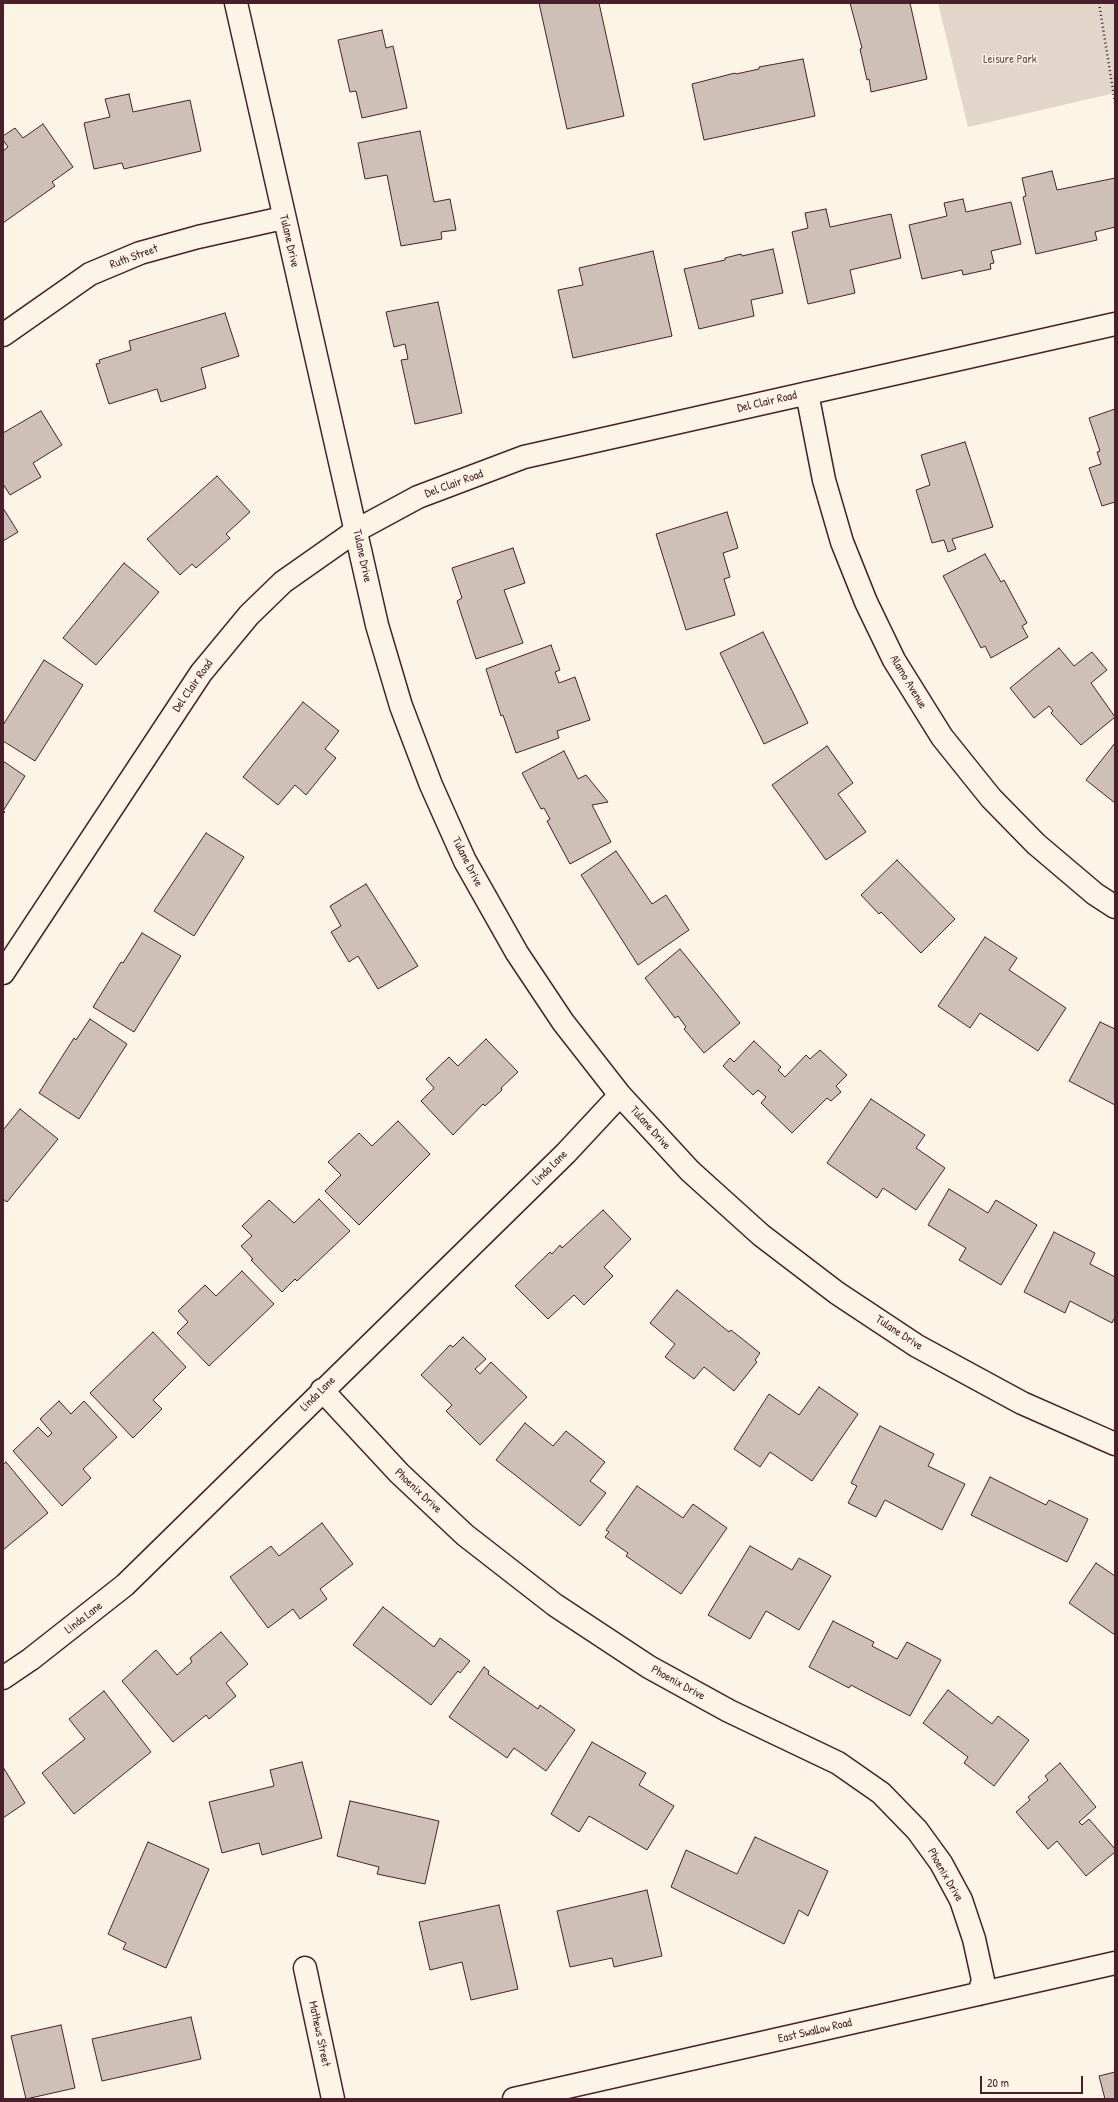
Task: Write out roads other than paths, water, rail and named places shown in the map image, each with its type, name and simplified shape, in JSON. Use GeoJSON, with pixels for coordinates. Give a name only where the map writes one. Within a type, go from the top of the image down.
{"type":"FeatureCollection","features":[{"type":"Feature","properties":{"kind":"street","name":"Tulane Drive"},"geometry":{"type":"LineString","coordinates":[[236,3],[283,218],[357,530],[377,625],[401,706],[431,785],[465,861],[529,972],[563,1022],[620,1095],[690,1172],[761,1234],[837,1292],[917,1346],[1022,1403],[1115,1444]]}},
{"type":"Feature","properties":{"kind":"street","name":"Ruth Street"},"geometry":{"type":"LineString","coordinates":[[3,336],[90,274],[133,256],[198,237],[283,218]]}},
{"type":"Feature","properties":{"kind":"street","name":"Del Clair Road"},"geometry":{"type":"LineString","coordinates":[[3,973],[201,673],[249,615],[283,582],[357,530],[418,497],[524,457],[1115,324]]}},
{"type":"Feature","properties":{"kind":"street","name":"Alamo Avenue"},"geometry":{"type":"LineString","coordinates":[[807,393],[824,480],[842,542],[866,602],[894,660],[942,737],[991,798],[1036,844],[1095,894],[1115,907]]}},
{"type":"Feature","properties":{"kind":"street","name":"Linda Lane"},"geometry":{"type":"LineString","coordinates":[[3,1678],[31,1659],[125,1585],[322,1390],[566,1153],[620,1095]]}},
{"type":"Feature","properties":{"kind":"street","name":"Phoenix Drive"},"geometry":{"type":"LineString","coordinates":[[322,1390],[399,1474],[465,1535],[554,1606],[649,1667],[729,1711],[838,1763],[881,1793],[917,1830],[941,1863],[961,1900],[974,1939],[983,1980],[979,1994]]}},
{"type":"Feature","properties":{"kind":"street","name":"East Swallow Road"},"geometry":{"type":"LineString","coordinates":[[514,2099],[1115,1963]]}},
{"type":"Feature","properties":{"kind":"street","name":"Mathews Street"},"geometry":{"type":"LineString","coordinates":[[305,1968],[333,2099]]}},
{"type":"Feature","properties":{"kind":"park label","name":"Leisure Park"},"geometry":{"type":"Point","coordinates":[1010,60]}}]}
